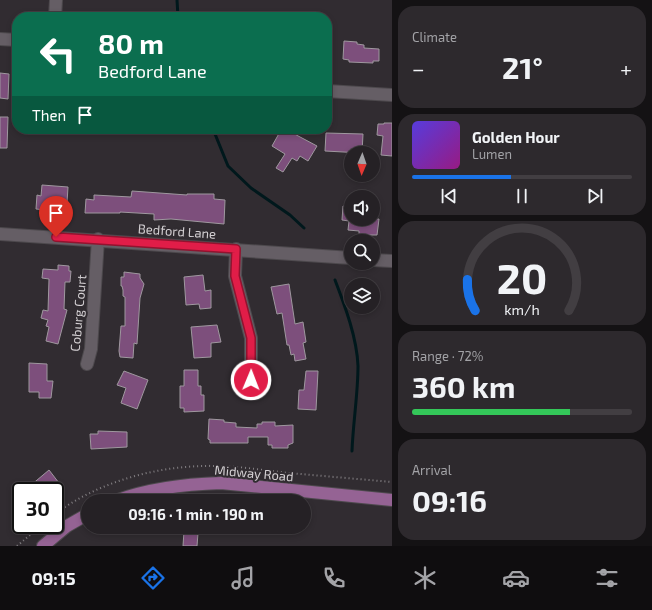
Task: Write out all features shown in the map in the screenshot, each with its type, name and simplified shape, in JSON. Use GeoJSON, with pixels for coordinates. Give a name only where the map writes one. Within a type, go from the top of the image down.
{"type":"FeatureCollection","features":[{"type":"Feature","properties":{"kind":"main road","name":"Midway Road"},"geometry":{"type":"LineString","coordinates":[[137,494],[168,487],[221,483],[392,500]]}},
{"type":"Feature","properties":{"kind":"main road"},"geometry":{"type":"LineString","coordinates":[[43,546],[67,526],[81,518]]}},
{"type":"Feature","properties":{"kind":"street"},"geometry":{"type":"LineString","coordinates":[[55,12],[56,0]]}},
{"type":"Feature","properties":{"kind":"street"},"geometry":{"type":"LineString","coordinates":[[0,39],[12,40]]}},
{"type":"Feature","properties":{"kind":"street"},"geometry":{"type":"LineString","coordinates":[[332,91],[392,95]]}},
{"type":"Feature","properties":{"kind":"street","name":"Bedford Lane"},"geometry":{"type":"LineString","coordinates":[[0,234],[98,239],[344,257]]}},
{"type":"Feature","properties":{"kind":"street","name":"Coburg Court"},"geometry":{"type":"LineString","coordinates":[[87,364],[92,342],[98,239]]}},
{"type":"Feature","properties":{"kind":"street"},"geometry":{"type":"LineString","coordinates":[[236,249],[235,276],[251,338],[251,380]]}},
{"type":"Feature","properties":{"kind":"street"},"geometry":{"type":"LineString","coordinates":[[380,260],[392,261]]}},
{"type":"Feature","properties":{"kind":"path"},"geometry":{"type":"LineString","coordinates":[[17,546],[31,534]]}},
{"type":"Feature","properties":{"kind":"building"},"geometry":{"type":"Polygon","coordinates":[[[344,41],[357,42],[357,44],[364,45],[364,48],[379,49],[379,61],[373,61],[373,63],[349,62],[349,60],[343,59],[344,41]]]}},
{"type":"Feature","properties":{"kind":"building"},"geometry":{"type":"Polygon","coordinates":[[[0,73],[9,74],[8,99],[0,98],[0,73]]]}},
{"type":"Feature","properties":{"kind":"building"},"geometry":{"type":"Polygon","coordinates":[[[0,117],[8,117],[7,148],[0,148],[0,117]]]}},
{"type":"Feature","properties":{"kind":"building"},"geometry":{"type":"Polygon","coordinates":[[[392,123],[392,156],[381,155],[383,136],[377,135],[378,124],[392,123]]]}},
{"type":"Feature","properties":{"kind":"building"},"geometry":{"type":"Polygon","coordinates":[[[279,134],[294,134],[317,146],[308,161],[300,156],[297,161],[292,158],[283,172],[276,168],[285,154],[272,146],[279,134]]]}},
{"type":"Feature","properties":{"kind":"building"},"geometry":{"type":"Polygon","coordinates":[[[326,134],[363,134],[362,146],[344,146],[344,152],[325,151],[326,134]]]}},
{"type":"Feature","properties":{"kind":"building"},"geometry":{"type":"Polygon","coordinates":[[[42,185],[68,187],[67,203],[62,203],[62,206],[54,205],[54,211],[36,209],[37,195],[41,196],[42,185]]]}},
{"type":"Feature","properties":{"kind":"building"},"geometry":{"type":"Polygon","coordinates":[[[132,191],[187,195],[214,194],[214,199],[225,200],[224,224],[171,219],[154,220],[154,214],[120,212],[85,213],[86,199],[94,200],[94,195],[131,197],[132,191]]]}},
{"type":"Feature","properties":{"kind":"building"},"geometry":{"type":"Polygon","coordinates":[[[343,206],[344,220],[342,220],[343,206]]]}},
{"type":"Feature","properties":{"kind":"building"},"geometry":{"type":"Polygon","coordinates":[[[348,226],[378,226],[377,234],[359,234],[359,231],[348,230],[348,226]]]}},
{"type":"Feature","properties":{"kind":"building"},"geometry":{"type":"Polygon","coordinates":[[[58,265],[69,266],[69,271],[71,271],[70,282],[65,282],[64,309],[67,310],[58,344],[46,341],[49,327],[46,326],[48,320],[41,318],[43,310],[48,311],[49,279],[42,278],[43,269],[58,270],[58,265]]]}},
{"type":"Feature","properties":{"kind":"building"},"geometry":{"type":"Polygon","coordinates":[[[124,272],[140,274],[140,278],[144,284],[140,298],[137,344],[134,343],[133,358],[120,357],[119,351],[121,326],[125,326],[125,297],[123,296],[121,286],[121,277],[124,277],[124,272]]]}},
{"type":"Feature","properties":{"kind":"building"},"geometry":{"type":"Polygon","coordinates":[[[203,275],[205,291],[211,290],[211,308],[200,309],[199,304],[186,305],[184,277],[203,275]]]}},
{"type":"Feature","properties":{"kind":"building"},"geometry":{"type":"Polygon","coordinates":[[[289,284],[295,324],[303,322],[306,342],[303,343],[306,359],[295,361],[294,354],[291,355],[289,345],[287,345],[282,313],[277,314],[271,287],[289,284]]]}},
{"type":"Feature","properties":{"kind":"building"},"geometry":{"type":"Polygon","coordinates":[[[217,325],[221,342],[211,343],[211,357],[194,358],[191,327],[217,325]]]}},
{"type":"Feature","properties":{"kind":"building"},"geometry":{"type":"Polygon","coordinates":[[[29,363],[47,364],[47,381],[53,381],[51,398],[39,398],[39,392],[29,392],[29,363]]]}},
{"type":"Feature","properties":{"kind":"building"},"geometry":{"type":"Polygon","coordinates":[[[184,370],[198,370],[198,386],[201,386],[201,395],[204,395],[204,411],[184,412],[184,408],[180,408],[180,386],[184,386],[184,370]]]}},
{"type":"Feature","properties":{"kind":"building"},"geometry":{"type":"Polygon","coordinates":[[[124,371],[148,380],[137,409],[121,403],[126,388],[117,385],[124,371]]]}},
{"type":"Feature","properties":{"kind":"building"},"geometry":{"type":"Polygon","coordinates":[[[306,371],[318,371],[316,410],[298,409],[299,390],[304,390],[306,371]]]}},
{"type":"Feature","properties":{"kind":"building"},"geometry":{"type":"Polygon","coordinates":[[[209,419],[224,420],[224,422],[236,423],[236,427],[257,428],[257,424],[262,424],[262,422],[275,422],[275,426],[293,425],[293,443],[288,445],[288,448],[272,448],[272,445],[268,445],[268,437],[248,437],[248,443],[210,443],[210,440],[208,439],[209,419]]]}},
{"type":"Feature","properties":{"kind":"building"},"geometry":{"type":"Polygon","coordinates":[[[98,431],[127,432],[127,447],[91,449],[90,434],[98,434],[98,431]]]}},
{"type":"Feature","properties":{"kind":"building"},"geometry":{"type":"Polygon","coordinates":[[[49,470],[58,482],[35,482],[49,470]]]}},
{"type":"Feature","properties":{"kind":"building"},"geometry":{"type":"Polygon","coordinates":[[[184,534],[198,534],[197,546],[183,546],[184,534]]]}},
{"type":"Feature","properties":{"kind":"waterway"},"geometry":{"type":"LineString","coordinates":[[177,0],[178,12]]}},
{"type":"Feature","properties":{"kind":"waterway"},"geometry":{"type":"LineString","coordinates":[[215,134],[228,166],[251,188],[290,215],[304,228]]}},
{"type":"Feature","properties":{"kind":"waterway"},"geometry":{"type":"LineString","coordinates":[[335,280],[350,322],[357,355],[358,377],[352,451]]}},
{"type":"Feature","properties":{"kind":"route"},"geometry":{"type":"LineString","coordinates":[[56,237],[236,249],[235,276],[251,338],[251,380]]}}]}
